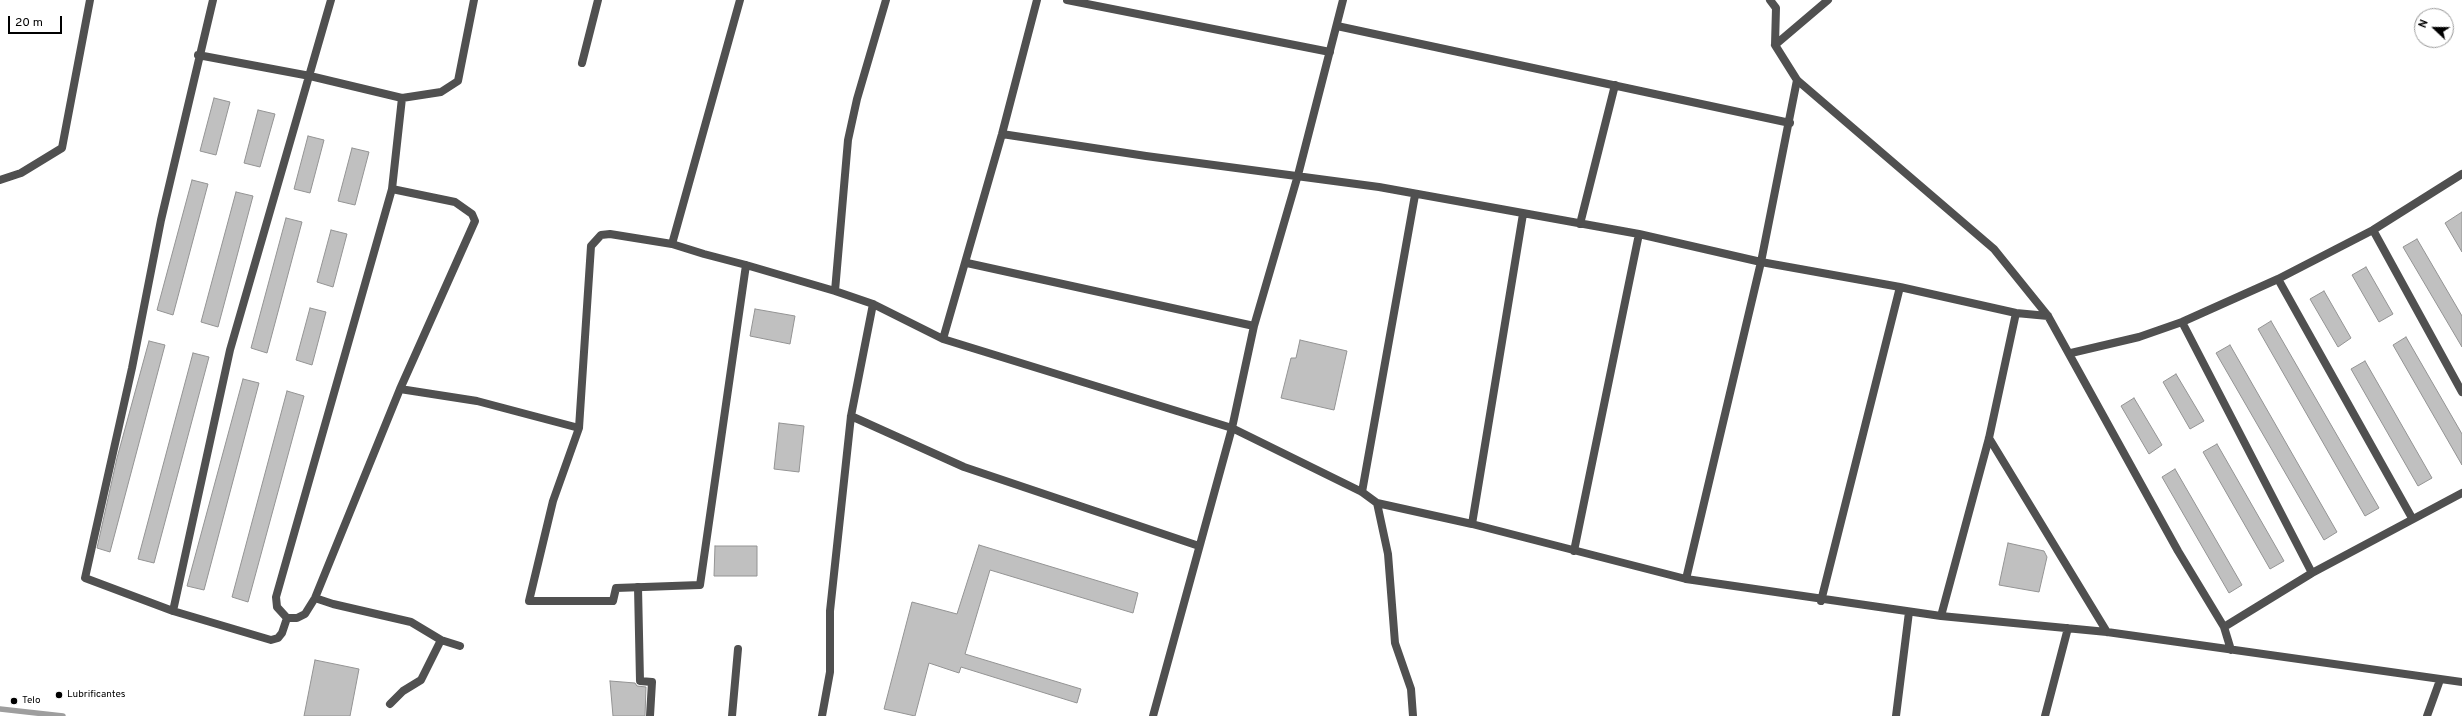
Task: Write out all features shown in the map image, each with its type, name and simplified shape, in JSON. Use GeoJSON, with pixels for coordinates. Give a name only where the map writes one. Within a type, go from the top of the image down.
{"type":"FeatureCollection","features":[{"type":"Feature","properties":{"kind":"street"},"geometry":{"type":"LineString","coordinates":[[0,180],[21,173],[62,148],[90,0]]}},
{"type":"Feature","properties":{"kind":"street"},"geometry":{"type":"LineString","coordinates":[[213,0],[198,55],[85,578],[173,611],[271,640],[278,638],[282,633],[287,618]]}},
{"type":"Feature","properties":{"kind":"street"},"geometry":{"type":"LineString","coordinates":[[173,611],[230,350],[331,0]]}},
{"type":"Feature","properties":{"kind":"street"},"geometry":{"type":"LineString","coordinates":[[198,55],[310,76],[402,98],[441,92],[458,81],[474,0]]}},
{"type":"Feature","properties":{"kind":"street"},"geometry":{"type":"LineString","coordinates":[[582,63],[598,0]]}},
{"type":"Feature","properties":{"kind":"street"},"geometry":{"type":"LineString","coordinates":[[672,244],[740,0]]}},
{"type":"Feature","properties":{"kind":"street"},"geometry":{"type":"LineString","coordinates":[[835,291],[848,140],[857,99],[886,0]]}},
{"type":"Feature","properties":{"kind":"street"},"geometry":{"type":"LineString","coordinates":[[943,339],[1002,134],[1037,0]]}},
{"type":"Feature","properties":{"kind":"street"},"geometry":{"type":"LineString","coordinates":[[1067,0],[1330,52]]}},
{"type":"Feature","properties":{"kind":"street"},"geometry":{"type":"LineString","coordinates":[[1153,716],[1232,428],[1254,326],[1298,175],[1344,0]]}},
{"type":"Feature","properties":{"kind":"street"},"geometry":{"type":"LineString","coordinates":[[1770,0],[1776,8],[1775,45],[1797,80],[1994,250],[2048,316],[2070,353],[2178,551],[2224,627],[2231,650]]}},
{"type":"Feature","properties":{"kind":"street"},"geometry":{"type":"LineString","coordinates":[[1775,45],[1828,0]]}},
{"type":"Feature","properties":{"kind":"street"},"geometry":{"type":"LineString","coordinates":[[1337,26],[1790,123]]}},
{"type":"Feature","properties":{"kind":"street"},"geometry":{"type":"LineString","coordinates":[[1686,579],[1761,262],[1790,123],[1797,80]]}},
{"type":"Feature","properties":{"kind":"street"},"geometry":{"type":"LineString","coordinates":[[1580,224],[1616,86]]}},
{"type":"Feature","properties":{"kind":"street"},"geometry":{"type":"LineString","coordinates":[[392,189],[455,202],[472,214],[475,222],[400,389],[315,598],[305,614],[296,618],[287,618],[277,607],[276,597],[392,189],[402,98]]}},
{"type":"Feature","properties":{"kind":"street"},"geometry":{"type":"LineString","coordinates":[[1002,134],[1146,156],[1298,175],[1415,195],[1638,234],[1761,262],[1900,287],[2016,312],[2048,316]]}},
{"type":"Feature","properties":{"kind":"street"},"geometry":{"type":"LineString","coordinates":[[2070,353],[2139,337],[2182,322],[2278,279],[2373,230],[2462,174]]}},
{"type":"Feature","properties":{"kind":"street"},"geometry":{"type":"LineString","coordinates":[[1362,492],[1415,195]]}},
{"type":"Feature","properties":{"kind":"street"},"geometry":{"type":"LineString","coordinates":[[1472,524],[1523,214]]}},
{"type":"Feature","properties":{"kind":"street"},"geometry":{"type":"LineString","coordinates":[[2373,230],[2462,392]]}},
{"type":"Feature","properties":{"kind":"street"},"geometry":{"type":"LineString","coordinates":[[746,265],[700,585],[616,588],[613,601],[529,601],[553,501],[579,428],[591,246],[601,235],[610,234],[672,244],[746,265],[835,291],[873,304],[943,339],[1232,428],[1362,492],[1377,503],[1472,524],[1686,579],[1822,601],[1941,616],[2106,632],[2462,682]]}},
{"type":"Feature","properties":{"kind":"street"},"geometry":{"type":"LineString","coordinates":[[1574,551],[1638,234]]}},
{"type":"Feature","properties":{"kind":"street"},"geometry":{"type":"LineString","coordinates":[[966,262],[1254,326]]}},
{"type":"Feature","properties":{"kind":"street"},"geometry":{"type":"LineString","coordinates":[[2278,279],[2412,518]]}},
{"type":"Feature","properties":{"kind":"street"},"geometry":{"type":"LineString","coordinates":[[1822,601],[1900,287]]}},
{"type":"Feature","properties":{"kind":"street"},"geometry":{"type":"LineString","coordinates":[[822,716],[830,672],[830,611],[851,416],[873,304]]}},
{"type":"Feature","properties":{"kind":"street"},"geometry":{"type":"LineString","coordinates":[[1941,616],[1989,438],[2016,312]]}},
{"type":"Feature","properties":{"kind":"street"},"geometry":{"type":"LineString","coordinates":[[2182,322],[2312,573]]}},
{"type":"Feature","properties":{"kind":"street"},"geometry":{"type":"LineString","coordinates":[[400,389],[477,401],[579,428]]}},
{"type":"Feature","properties":{"kind":"street"},"geometry":{"type":"LineString","coordinates":[[851,416],[964,467],[1199,546]]}},
{"type":"Feature","properties":{"kind":"street"},"geometry":{"type":"LineString","coordinates":[[1989,438],[2106,632]]}},
{"type":"Feature","properties":{"kind":"street"},"geometry":{"type":"LineString","coordinates":[[2224,627],[2312,573],[2412,518],[2462,493]]}},
{"type":"Feature","properties":{"kind":"street"},"geometry":{"type":"LineString","coordinates":[[1377,503],[1388,554],[1395,643],[1411,689],[1413,716]]}},
{"type":"Feature","properties":{"kind":"street"},"geometry":{"type":"LineString","coordinates":[[638,587],[640,681],[652,682],[650,716]]}},
{"type":"Feature","properties":{"kind":"street"},"geometry":{"type":"LineString","coordinates":[[315,598],[333,604],[411,622],[440,640],[460,646]]}},
{"type":"Feature","properties":{"kind":"street"},"geometry":{"type":"LineString","coordinates":[[1896,716],[1909,612]]}},
{"type":"Feature","properties":{"kind":"street"},"geometry":{"type":"LineString","coordinates":[[2045,716],[2068,628]]}},
{"type":"Feature","properties":{"kind":"street"},"geometry":{"type":"LineString","coordinates":[[390,704],[403,691],[421,680],[440,640]]}},
{"type":"Feature","properties":{"kind":"street"},"geometry":{"type":"LineString","coordinates":[[732,716],[738,649]]}},
{"type":"Feature","properties":{"kind":"street"},"geometry":{"type":"LineString","coordinates":[[2427,716],[2440,680]]}},
{"type":"Feature","properties":{"kind":"building"},"geometry":{"type":"Polygon","coordinates":[[[214,98],[230,102],[216,155],[200,151],[214,98]]]}},
{"type":"Feature","properties":{"kind":"building"},"geometry":{"type":"Polygon","coordinates":[[[258,110],[275,114],[260,167],[244,163],[258,110]]]}},
{"type":"Feature","properties":{"kind":"building"},"geometry":{"type":"Polygon","coordinates":[[[308,136],[324,140],[310,193],[294,189],[308,136]]]}},
{"type":"Feature","properties":{"kind":"building"},"geometry":{"type":"Polygon","coordinates":[[[352,148],[369,152],[355,205],[338,201],[352,148]]]}},
{"type":"Feature","properties":{"kind":"building"},"geometry":{"type":"Polygon","coordinates":[[[192,180],[208,184],[173,315],[157,310],[192,180]]]}},
{"type":"Feature","properties":{"kind":"building"},"geometry":{"type":"Polygon","coordinates":[[[236,192],[253,196],[218,327],[201,322],[236,192]]]}},
{"type":"Feature","properties":{"kind":"building"},"geometry":{"type":"Polygon","coordinates":[[[2462,212],[2462,252],[2445,223],[2462,212]]]}},
{"type":"Feature","properties":{"kind":"building"},"geometry":{"type":"Polygon","coordinates":[[[286,218],[302,222],[267,353],[251,348],[286,218]]]}},
{"type":"Feature","properties":{"kind":"building"},"geometry":{"type":"Polygon","coordinates":[[[331,230],[347,234],[333,287],[317,282],[331,230]]]}},
{"type":"Feature","properties":{"kind":"building"},"geometry":{"type":"Polygon","coordinates":[[[2417,239],[2462,316],[2462,347],[2403,247],[2417,239]]]}},
{"type":"Feature","properties":{"kind":"building"},"geometry":{"type":"Polygon","coordinates":[[[2366,267],[2393,314],[2379,322],[2352,275],[2366,267]]]}},
{"type":"Feature","properties":{"kind":"building"},"geometry":{"type":"Polygon","coordinates":[[[2324,291],[2351,338],[2338,347],[2310,299],[2324,291]]]}},
{"type":"Feature","properties":{"kind":"building"},"geometry":{"type":"Polygon","coordinates":[[[310,308],[326,312],[312,365],[296,360],[310,308]]]}},
{"type":"Feature","properties":{"kind":"building"},"geometry":{"type":"Polygon","coordinates":[[[755,309],[795,316],[790,344],[750,336],[755,309]]]}},
{"type":"Feature","properties":{"kind":"building"},"geometry":{"type":"Polygon","coordinates":[[[2271,321],[2379,508],[2365,516],[2258,329],[2271,321]]]}},
{"type":"Feature","properties":{"kind":"building"},"geometry":{"type":"Polygon","coordinates":[[[2406,337],[2462,434],[2462,465],[2393,345],[2406,337]]]}},
{"type":"Feature","properties":{"kind":"building"},"geometry":{"type":"Polygon","coordinates":[[[1300,340],[1347,351],[1334,410],[1281,398],[1291,358],[1296,358],[1300,340]]]}},
{"type":"Feature","properties":{"kind":"building"},"geometry":{"type":"Polygon","coordinates":[[[149,341],[165,345],[110,552],[97,548],[117,458],[149,341]]]}},
{"type":"Feature","properties":{"kind":"building"},"geometry":{"type":"Polygon","coordinates":[[[2230,345],[2337,532],[2324,540],[2216,353],[2230,345]]]}},
{"type":"Feature","properties":{"kind":"building"},"geometry":{"type":"Polygon","coordinates":[[[193,353],[209,357],[154,563],[138,559],[193,353]]]}},
{"type":"Feature","properties":{"kind":"building"},"geometry":{"type":"Polygon","coordinates":[[[2365,361],[2432,478],[2418,486],[2351,369],[2365,361]]]}},
{"type":"Feature","properties":{"kind":"building"},"geometry":{"type":"Polygon","coordinates":[[[2176,374],[2204,421],[2190,429],[2163,382],[2176,374]]]}},
{"type":"Feature","properties":{"kind":"building"},"geometry":{"type":"Polygon","coordinates":[[[243,379],[259,383],[204,590],[187,586],[243,379]]]}},
{"type":"Feature","properties":{"kind":"building"},"geometry":{"type":"Polygon","coordinates":[[[287,391],[304,396],[248,602],[232,597],[287,391]]]}},
{"type":"Feature","properties":{"kind":"building"},"geometry":{"type":"Polygon","coordinates":[[[2134,398],[2162,445],[2149,454],[2121,406],[2134,398]]]}},
{"type":"Feature","properties":{"kind":"building"},"geometry":{"type":"Polygon","coordinates":[[[779,423],[804,426],[799,472],[774,469],[779,423]]]}},
{"type":"Feature","properties":{"kind":"building"},"geometry":{"type":"Polygon","coordinates":[[[2217,444],[2284,561],[2270,569],[2203,452],[2217,444]]]}},
{"type":"Feature","properties":{"kind":"building"},"geometry":{"type":"Polygon","coordinates":[[[2175,469],[2242,585],[2229,593],[2162,477],[2175,469]]]}},
{"type":"Feature","properties":{"kind":"building"},"geometry":{"type":"Polygon","coordinates":[[[2008,543],[2044,551],[2047,557],[2039,592],[1999,585],[2008,543]]]}},
{"type":"Feature","properties":{"kind":"building"},"geometry":{"type":"Polygon","coordinates":[[[979,545],[1138,593],[1133,613],[990,570],[965,654],[1081,689],[1077,703],[961,667],[959,673],[929,663],[915,716],[884,709],[912,602],[957,614],[979,545]]]}},
{"type":"Feature","properties":{"kind":"building"},"geometry":{"type":"Polygon","coordinates":[[[715,546],[757,546],[757,576],[714,576],[715,546]]]}},
{"type":"Feature","properties":{"kind":"building"},"geometry":{"type":"Polygon","coordinates":[[[315,660],[359,669],[350,716],[304,716],[315,660]]]}},
{"type":"Feature","properties":{"kind":"building"},"geometry":{"type":"Polygon","coordinates":[[[610,681],[635,683],[637,686],[646,687],[645,716],[613,716],[610,681]]]}},
{"type":"Feature","properties":{"kind":"waterway"},"geometry":{"type":"LineString","coordinates":[[0,709],[63,716]]}},
{"type":"Feature","properties":{"kind":"place","name":"Lubrificantes"},"geometry":{"type":"Point","coordinates":[59,695]}},
{"type":"Feature","properties":{"kind":"place","name":"Telo"},"geometry":{"type":"Point","coordinates":[14,701]}}]}
